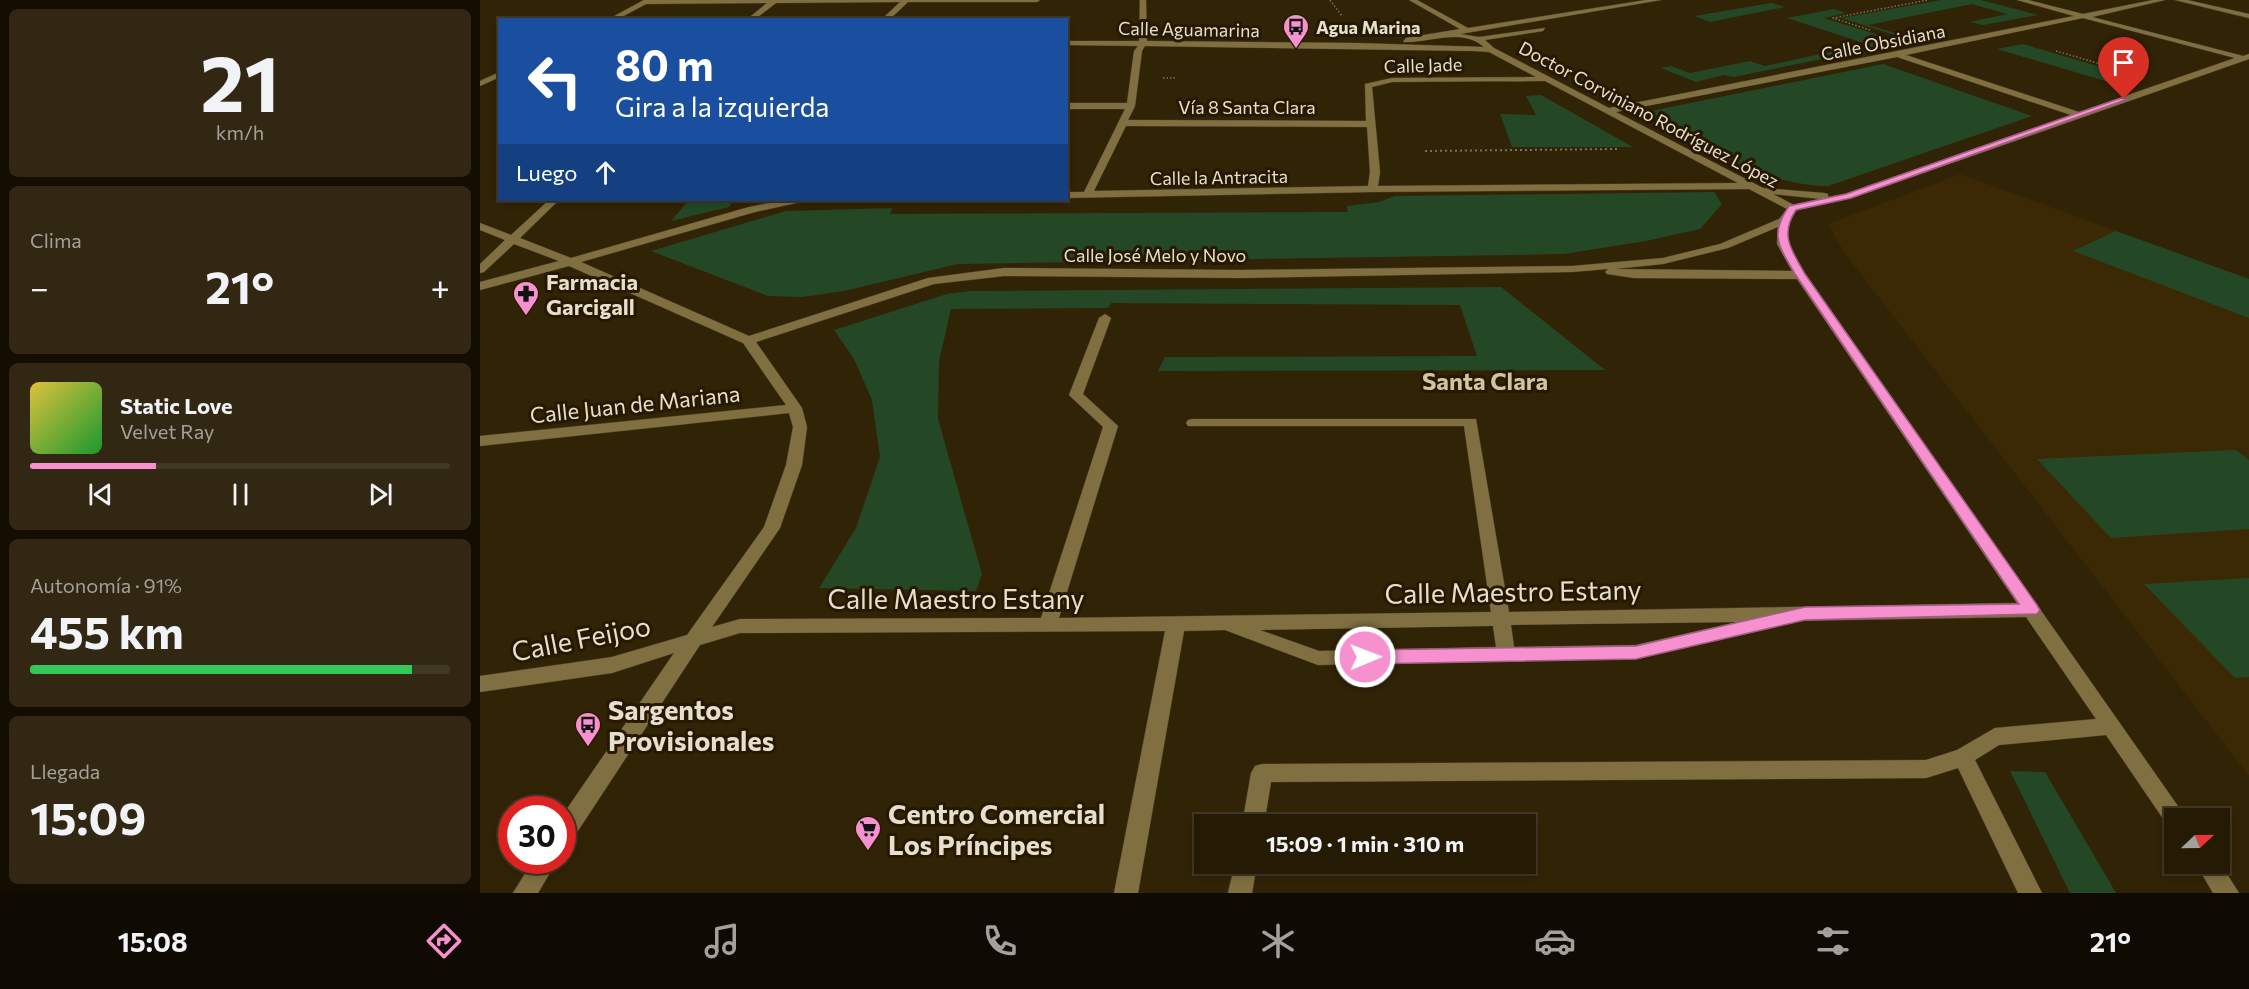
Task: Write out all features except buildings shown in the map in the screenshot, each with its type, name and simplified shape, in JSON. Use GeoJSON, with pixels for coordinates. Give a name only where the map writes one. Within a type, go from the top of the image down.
{"type":"FeatureCollection","features":[{"type":"Feature","properties":{"kind":"street"},"geometry":{"type":"LineString","coordinates":[[614,18],[647,1],[878,0]]}},
{"type":"Feature","properties":{"kind":"street"},"geometry":{"type":"LineString","coordinates":[[883,0],[1037,0]]}},
{"type":"Feature","properties":{"kind":"street"},"geometry":{"type":"LineString","coordinates":[[1087,195],[1131,106],[1137,51],[1143,43],[1143,0]]}},
{"type":"Feature","properties":{"kind":"street"},"geometry":{"type":"LineString","coordinates":[[1412,0],[1465,29]]}},
{"type":"Feature","properties":{"kind":"street"},"geometry":{"type":"LineString","coordinates":[[1598,0],[1616,7],[1624,16]]}},
{"type":"Feature","properties":{"kind":"street"},"geometry":{"type":"LineString","coordinates":[[1356,45],[1450,34],[1465,29],[1658,0]]}},
{"type":"Feature","properties":{"kind":"street"},"geometry":{"type":"LineString","coordinates":[[2020,0],[2246,57]]}},
{"type":"Feature","properties":{"kind":"street","name":"Calle Obsidiana"},"geometry":{"type":"LineString","coordinates":[[1608,111],[1897,55],[2162,0]]}},
{"type":"Feature","properties":{"kind":"street"},"geometry":{"type":"LineString","coordinates":[[2178,0],[2249,16]]}},
{"type":"Feature","properties":{"kind":"street"},"geometry":{"type":"LineString","coordinates":[[752,18],[774,1]]}},
{"type":"Feature","properties":{"kind":"street"},"geometry":{"type":"LineString","coordinates":[[886,18],[905,1]]}},
{"type":"Feature","properties":{"kind":"street"},"geometry":{"type":"LineString","coordinates":[[1429,36],[1425,40],[1435,47],[1546,28]]}},
{"type":"Feature","properties":{"kind":"street"},"geometry":{"type":"LineString","coordinates":[[1450,34],[1479,39],[1491,50]]}},
{"type":"Feature","properties":{"kind":"street","name":"Calle Aguamarina"},"geometry":{"type":"LineString","coordinates":[[1068,43],[1356,45],[1491,50]]}},
{"type":"Feature","properties":{"kind":"street","name":"Doctor Corviniano Rodríguez López"},"geometry":{"type":"LineString","coordinates":[[1491,50],[1793,208]]}},
{"type":"Feature","properties":{"kind":"street"},"geometry":{"type":"LineString","coordinates":[[1897,55],[2079,115]]}},
{"type":"Feature","properties":{"kind":"street"},"geometry":{"type":"LineString","coordinates":[[1572,268],[1663,261],[1724,246],[1783,221],[1793,208],[1848,196],[2246,57]]}},
{"type":"Feature","properties":{"kind":"street"},"geometry":{"type":"LineString","coordinates":[[480,84],[498,75]]}},
{"type":"Feature","properties":{"kind":"street","name":"Calle Jade"},"geometry":{"type":"LineString","coordinates":[[1373,189],[1375,172],[1368,86],[1392,80],[1548,79]]}},
{"type":"Feature","properties":{"kind":"street"},"geometry":{"type":"LineString","coordinates":[[1068,106],[1131,106]]}},
{"type":"Feature","properties":{"kind":"street","name":"Vía 8 Santa Clara"},"geometry":{"type":"LineString","coordinates":[[1122,123],[1371,124]]}},
{"type":"Feature","properties":{"kind":"street","name":"Calle la Antracita"},"geometry":{"type":"LineString","coordinates":[[1068,195],[1373,189],[1754,188],[1848,196]]}},
{"type":"Feature","properties":{"kind":"street"},"geometry":{"type":"LineString","coordinates":[[480,270],[553,201]]}},
{"type":"Feature","properties":{"kind":"street"},"geometry":{"type":"LineString","coordinates":[[480,286],[570,262],[755,204],[786,201]]}},
{"type":"Feature","properties":{"kind":"street"},"geometry":{"type":"LineString","coordinates":[[1783,221],[1783,244],[1800,274],[2168,808]]}},
{"type":"Feature","properties":{"kind":"street"},"geometry":{"type":"LineString","coordinates":[[480,226],[570,262],[748,340],[795,408],[800,428],[794,465],[772,528],[576,815]]}},
{"type":"Feature","properties":{"kind":"street"},"geometry":{"type":"LineString","coordinates":[[1572,268],[1634,274],[1800,274]]}},
{"type":"Feature","properties":{"kind":"street","name":"Calle José Melo y Novo"},"geometry":{"type":"LineString","coordinates":[[748,340],[932,280],[1004,272],[1240,274],[1572,268]]}},
{"type":"Feature","properties":{"kind":"street"},"geometry":{"type":"LineString","coordinates":[[1048,625],[1111,426],[1076,395],[1105,318]]}},
{"type":"Feature","properties":{"kind":"street","name":"Calle Juan de Mariana"},"geometry":{"type":"LineString","coordinates":[[480,441],[795,408]]}},
{"type":"Feature","properties":{"kind":"street"},"geometry":{"type":"LineString","coordinates":[[1193,423],[1471,422],[1506,654]]}},
{"type":"Feature","properties":{"kind":"street","name":"Calle Maestro Estany"},"geometry":{"type":"LineString","coordinates":[[692,642],[740,626],[1176,624],[2031,610]]}},
{"type":"Feature","properties":{"kind":"street","name":"Calle Maestro Estany"},"geometry":{"type":"LineString","coordinates":[[1222,623],[1318,658],[1636,652],[1805,614]]}},
{"type":"Feature","properties":{"kind":"street"},"geometry":{"type":"LineString","coordinates":[[1126,893],[1176,624]]}},
{"type":"Feature","properties":{"kind":"street","name":"Calle Feijoo"},"geometry":{"type":"LineString","coordinates":[[480,684],[612,665],[692,642]]}},
{"type":"Feature","properties":{"kind":"street"},"geometry":{"type":"LineString","coordinates":[[1255,814],[1262,773],[1926,769],[1963,757],[1995,737],[2112,726]]}},
{"type":"Feature","properties":{"kind":"street"},"geometry":{"type":"LineString","coordinates":[[1963,757],[2030,893]]}},
{"type":"Feature","properties":{"kind":"street"},"geometry":{"type":"LineString","coordinates":[[525,893],[537,874]]}},
{"type":"Feature","properties":{"kind":"street"},"geometry":{"type":"LineString","coordinates":[[1240,893],[1244,874]]}},
{"type":"Feature","properties":{"kind":"street"},"geometry":{"type":"LineString","coordinates":[[2214,874],[2228,893]]}},
{"type":"Feature","properties":{"kind":"path"},"geometry":{"type":"LineString","coordinates":[[1330,0],[1339,13]]}},
{"type":"Feature","properties":{"kind":"path"},"geometry":{"type":"LineString","coordinates":[[1928,0],[1833,18],[1931,48]]}},
{"type":"Feature","properties":{"kind":"path"},"geometry":{"type":"LineString","coordinates":[[2055,51],[2169,84]]}},
{"type":"Feature","properties":{"kind":"path"},"geometry":{"type":"LineString","coordinates":[[1425,151],[1681,149]]}},
{"type":"Feature","properties":{"kind":"shaded area"},"geometry":{"type":"Polygon","coordinates":[[[1960,174],[2249,279],[2249,776],[1846,255],[1828,224],[1960,174]]]}},
{"type":"Feature","properties":{"kind":"green space"},"geometry":{"type":"Polygon","coordinates":[[[1941,0],[1981,0],[2038,15],[1983,25],[1970,22],[2007,14],[1972,4],[1868,25],[1902,35],[1931,29],[1948,35],[1914,41],[1841,18],[1941,0]]]}},
{"type":"Feature","properties":{"kind":"green space"},"geometry":{"type":"Polygon","coordinates":[[[1771,3],[1785,7],[1710,22],[1694,16],[1771,3]]]}},
{"type":"Feature","properties":{"kind":"green space"},"geometry":{"type":"Polygon","coordinates":[[[1834,9],[1846,13],[1824,18],[1904,43],[1847,57],[1841,55],[1734,77],[1724,75],[1696,82],[1661,68],[1671,66],[1690,73],[1750,61],[1765,66],[1867,44],[1787,18],[1834,9]]]}},
{"type":"Feature","properties":{"kind":"green space"},"geometry":{"type":"Polygon","coordinates":[[[2023,44],[2131,76],[2112,83],[1997,49],[2023,44]]]}},
{"type":"Feature","properties":{"kind":"green space"},"geometry":{"type":"Polygon","coordinates":[[[1883,64],[2032,116],[1828,186],[1780,179],[1756,171],[1641,113],[1883,64]]]}},
{"type":"Feature","properties":{"kind":"green space"},"geometry":{"type":"Polygon","coordinates":[[[1541,95],[1633,147],[1512,147],[1500,114],[1536,115],[1526,96],[1541,95]]]}},
{"type":"Feature","properties":{"kind":"green space"},"geometry":{"type":"Polygon","coordinates":[[[1714,192],[1722,204],[1700,229],[1646,241],[1564,254],[958,264],[844,291],[802,297],[768,296],[651,251],[786,211],[892,208],[890,214],[1348,212],[1347,206],[1379,202],[1395,196],[1714,192]]]}},
{"type":"Feature","properties":{"kind":"green space"},"geometry":{"type":"Polygon","coordinates":[[[688,201],[733,201],[729,207],[671,221],[688,201]]]}},
{"type":"Feature","properties":{"kind":"green space"},"geometry":{"type":"Polygon","coordinates":[[[2116,231],[2249,279],[2249,318],[2073,251],[2116,231]]]}},
{"type":"Feature","properties":{"kind":"green space"},"geometry":{"type":"Polygon","coordinates":[[[1501,287],[1605,370],[1158,371],[1165,357],[1477,356],[1460,305],[1111,303],[1108,308],[951,309],[939,361],[938,419],[982,574],[976,591],[819,588],[856,528],[880,457],[872,400],[854,359],[834,330],[947,294],[970,291],[1501,287]]]}},
{"type":"Feature","properties":{"kind":"green space"},"geometry":{"type":"Polygon","coordinates":[[[2236,450],[2249,460],[2249,529],[2111,538],[2037,459],[2236,450]]]}},
{"type":"Feature","properties":{"kind":"green space"},"geometry":{"type":"Polygon","coordinates":[[[2249,578],[2249,677],[2235,678],[2144,584],[2249,578]]]}},
{"type":"Feature","properties":{"kind":"green space"},"geometry":{"type":"Polygon","coordinates":[[[2010,771],[2045,772],[2116,893],[2070,893],[2010,771]]]}},
{"type":"Feature","properties":{"kind":"place","name":"Agua Marina"},"geometry":{"type":"Point","coordinates":[1296,50]}},
{"type":"Feature","properties":{"kind":"place","name":"Farmacia Garcigall"},"geometry":{"type":"Point","coordinates":[526,317]}},
{"type":"Feature","properties":{"kind":"place","name":"Sargentos Provisionales"},"geometry":{"type":"Point","coordinates":[588,748]}},
{"type":"Feature","properties":{"kind":"place","name":"Centro Comercial Los Príncipes"},"geometry":{"type":"Point","coordinates":[868,852]}},
{"type":"Feature","properties":{"kind":"district","name":"Santa Clara"},"geometry":{"type":"Point","coordinates":[1485,380]}},
{"type":"Feature","properties":{"kind":"route"},"geometry":{"type":"LineString","coordinates":[[1365,657],[1636,652],[1805,614],[2031,610],[1800,274],[1783,244],[1783,221],[1793,208],[1848,196],[2124,99]]}}]}
